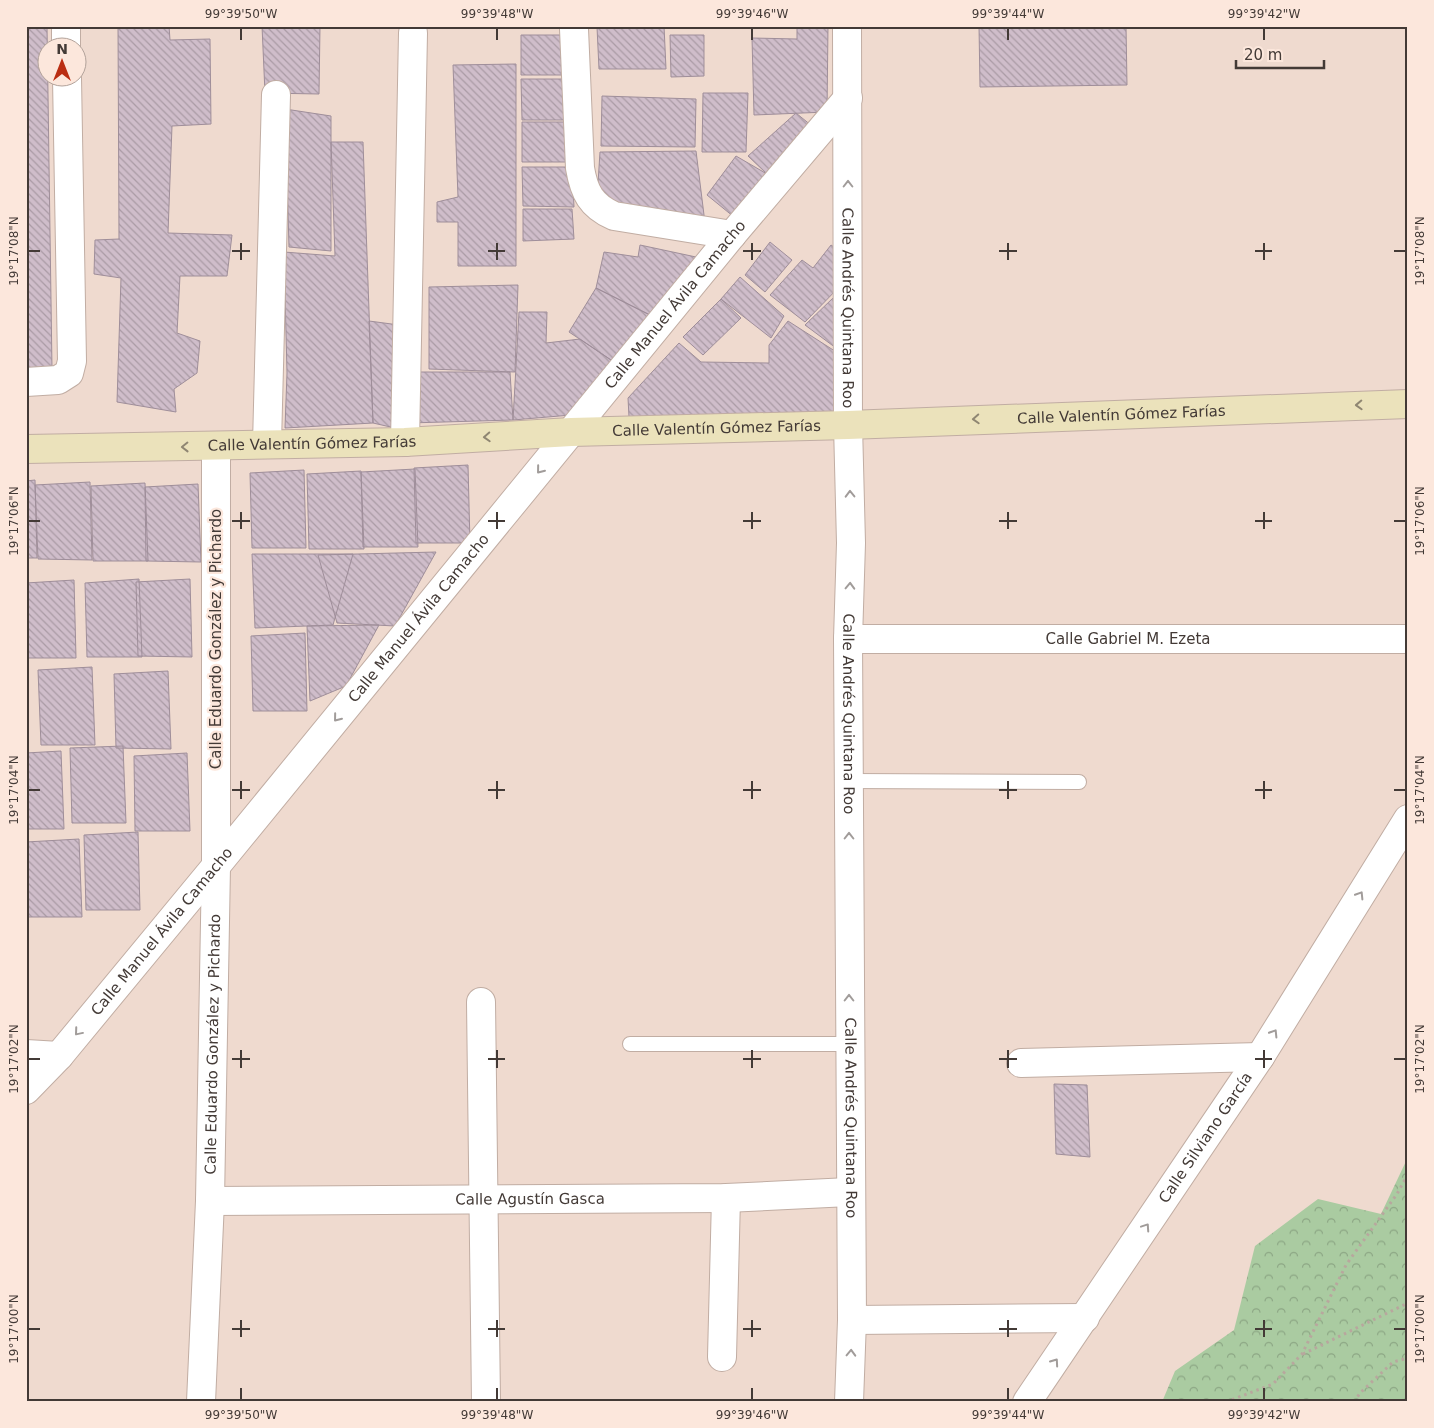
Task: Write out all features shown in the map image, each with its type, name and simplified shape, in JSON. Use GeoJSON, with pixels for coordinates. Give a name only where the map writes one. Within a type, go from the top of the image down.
{"type":"FeatureCollection","features":[{"type":"Feature","properties":{"kind":"main road","name":"Calle Valentín Gómez Farías"},"geometry":{"type":"LineString","coordinates":[[26,449],[216,447],[268,444],[405,442],[571,432],[848,425],[1408,404]]}},
{"type":"Feature","properties":{"kind":"street","name":"Calle Andrés Quintana Roo"},"geometry":{"type":"LineString","coordinates":[[847,26],[848,425],[851,543],[848,639],[849,1192],[852,1320],[849,1402]]}},
{"type":"Feature","properties":{"kind":"street"},"geometry":{"type":"LineString","coordinates":[[574,29],[580,168],[583,186],[591,201],[601,210],[614,216],[732,235]]}},
{"type":"Feature","properties":{"kind":"street"},"geometry":{"type":"LineString","coordinates":[[405,442],[413,33]]}},
{"type":"Feature","properties":{"kind":"street"},"geometry":{"type":"LineString","coordinates":[[26,382],[58,380],[69,373],[72,361],[66,88]]}},
{"type":"Feature","properties":{"kind":"street"},"geometry":{"type":"LineString","coordinates":[[268,444],[276,95]]}},
{"type":"Feature","properties":{"kind":"street","name":"Calle Manuel Ávila Camacho"},"geometry":{"type":"LineString","coordinates":[[26,1090],[59,1056],[732,235],[848,98]]}},
{"type":"Feature","properties":{"kind":"street","name":"Calle Eduardo González y Pichardo"},"geometry":{"type":"LineString","coordinates":[[201,1402],[210,1201],[216,866],[216,447]]}},
{"type":"Feature","properties":{"kind":"street","name":"Calle Gabriel M. Ezeta"},"geometry":{"type":"LineString","coordinates":[[848,639],[1408,639]]}},
{"type":"Feature","properties":{"kind":"street","name":"Calle Silviano García"},"geometry":{"type":"LineString","coordinates":[[1027,1402],[1260,1057],[1408,819]]}},
{"type":"Feature","properties":{"kind":"street"},"geometry":{"type":"LineString","coordinates":[[482,1002],[486,1402]]}},
{"type":"Feature","properties":{"kind":"street"},"geometry":{"type":"LineString","coordinates":[[26,1054],[59,1056]]}},
{"type":"Feature","properties":{"kind":"street"},"geometry":{"type":"LineString","coordinates":[[1021,1062],[1260,1057]]}},
{"type":"Feature","properties":{"kind":"street","name":"Calle Agustín Gasca"},"geometry":{"type":"LineString","coordinates":[[210,1201],[726,1198],[849,1192]]}},
{"type":"Feature","properties":{"kind":"street"},"geometry":{"type":"LineString","coordinates":[[722,1357],[726,1198]]}},
{"type":"Feature","properties":{"kind":"street"},"geometry":{"type":"LineString","coordinates":[[852,1320],[1085,1318]]}},
{"type":"Feature","properties":{"kind":"lane"},"geometry":{"type":"LineString","coordinates":[[849,781],[1079,782]]}},
{"type":"Feature","properties":{"kind":"lane"},"geometry":{"type":"LineString","coordinates":[[630,1044],[849,1044]]}},
{"type":"Feature","properties":{"kind":"path"},"geometry":{"type":"LineString","coordinates":[[1226,1402],[1273,1384],[1302,1354],[1346,1265],[1408,1174]]}},
{"type":"Feature","properties":{"kind":"path"},"geometry":{"type":"LineString","coordinates":[[1302,1354],[1408,1303]]}},
{"type":"Feature","properties":{"kind":"path"},"geometry":{"type":"LineString","coordinates":[[1354,1402],[1360,1393],[1393,1362],[1408,1358]]}},
{"type":"Feature","properties":{"kind":"green space"},"geometry":{"type":"Polygon","coordinates":[[[1408,1157],[1408,1402],[1162,1402],[1175,1371],[1234,1330],[1255,1246],[1318,1199],[1381,1214],[1408,1157]]]}},
{"type":"Feature","properties":{"kind":"building"},"geometry":{"type":"Polygon","coordinates":[[[26,26],[47,26],[47,38],[38,38],[38,88],[48,88],[52,369],[26,371],[26,26]]]}},
{"type":"Feature","properties":{"kind":"building"},"geometry":{"type":"Polygon","coordinates":[[[118,26],[169,26],[170,40],[210,39],[211,124],[172,126],[168,233],[232,235],[227,276],[180,276],[177,333],[200,341],[197,373],[174,389],[176,412],[117,402],[121,278],[94,274],[95,240],[119,239],[118,26]]]}},
{"type":"Feature","properties":{"kind":"building"},"geometry":{"type":"Polygon","coordinates":[[[262,26],[320,26],[319,94],[265,93],[262,26]]]}},
{"type":"Feature","properties":{"kind":"building"},"geometry":{"type":"Polygon","coordinates":[[[664,26],[666,69],[599,69],[597,27],[664,26]]]}},
{"type":"Feature","properties":{"kind":"building"},"geometry":{"type":"Polygon","coordinates":[[[797,26],[828,26],[827,112],[754,115],[752,38],[797,39],[797,26]]]}},
{"type":"Feature","properties":{"kind":"building"},"geometry":{"type":"Polygon","coordinates":[[[979,26],[1126,26],[1127,85],[980,87],[979,26]]]}},
{"type":"Feature","properties":{"kind":"building"},"geometry":{"type":"Polygon","coordinates":[[[521,35],[570,35],[572,75],[521,75],[521,35]]]}},
{"type":"Feature","properties":{"kind":"building"},"geometry":{"type":"Polygon","coordinates":[[[670,35],[704,35],[704,76],[671,77],[670,35]]]}},
{"type":"Feature","properties":{"kind":"building"},"geometry":{"type":"Polygon","coordinates":[[[516,64],[516,266],[458,266],[458,222],[437,222],[437,202],[458,197],[453,65],[516,64]]]}},
{"type":"Feature","properties":{"kind":"building"},"geometry":{"type":"Polygon","coordinates":[[[521,79],[571,79],[573,120],[522,120],[521,79]]]}},
{"type":"Feature","properties":{"kind":"building"},"geometry":{"type":"Polygon","coordinates":[[[703,93],[748,93],[746,152],[702,152],[703,93]]]}},
{"type":"Feature","properties":{"kind":"building"},"geometry":{"type":"Polygon","coordinates":[[[602,96],[696,99],[695,147],[601,146],[602,96]]]}},
{"type":"Feature","properties":{"kind":"building"},"geometry":{"type":"Polygon","coordinates":[[[285,109],[331,116],[331,251],[289,247],[285,109]]]}},
{"type":"Feature","properties":{"kind":"building"},"geometry":{"type":"Polygon","coordinates":[[[796,113],[812,126],[767,174],[748,156],[796,113]]]}},
{"type":"Feature","properties":{"kind":"building"},"geometry":{"type":"Polygon","coordinates":[[[522,122],[571,122],[573,162],[522,162],[522,122]]]}},
{"type":"Feature","properties":{"kind":"building"},"geometry":{"type":"Polygon","coordinates":[[[331,142],[363,142],[373,423],[285,428],[287,373],[284,252],[335,256],[331,142]]]}},
{"type":"Feature","properties":{"kind":"building"},"geometry":{"type":"Polygon","coordinates":[[[696,151],[705,223],[597,199],[600,152],[696,151]]]}},
{"type":"Feature","properties":{"kind":"building"},"geometry":{"type":"Polygon","coordinates":[[[736,156],[767,174],[734,217],[707,195],[736,156]]]}},
{"type":"Feature","properties":{"kind":"building"},"geometry":{"type":"Polygon","coordinates":[[[522,167],[572,167],[574,207],[523,206],[522,167]]]}},
{"type":"Feature","properties":{"kind":"building"},"geometry":{"type":"Polygon","coordinates":[[[523,209],[572,209],[574,239],[523,241],[523,209]]]}},
{"type":"Feature","properties":{"kind":"building"},"geometry":{"type":"Polygon","coordinates":[[[770,242],[792,260],[765,292],[745,275],[770,242]]]}},
{"type":"Feature","properties":{"kind":"building"},"geometry":{"type":"Polygon","coordinates":[[[640,245],[696,257],[652,316],[596,288],[604,252],[638,257],[640,245]]]}},
{"type":"Feature","properties":{"kind":"building"},"geometry":{"type":"Polygon","coordinates":[[[831,245],[840,251],[843,283],[805,322],[770,295],[802,260],[813,268],[831,245]]]}},
{"type":"Feature","properties":{"kind":"building"},"geometry":{"type":"Polygon","coordinates":[[[740,277],[784,316],[771,338],[721,299],[740,277]]]}},
{"type":"Feature","properties":{"kind":"building"},"geometry":{"type":"Polygon","coordinates":[[[518,285],[515,372],[429,369],[429,287],[518,285]]]}},
{"type":"Feature","properties":{"kind":"building"},"geometry":{"type":"Polygon","coordinates":[[[596,288],[650,315],[614,362],[569,332],[596,288]]]}},
{"type":"Feature","properties":{"kind":"building"},"geometry":{"type":"Polygon","coordinates":[[[833,298],[844,308],[844,354],[805,325],[833,298]]]}},
{"type":"Feature","properties":{"kind":"building"},"geometry":{"type":"Polygon","coordinates":[[[721,299],[741,318],[703,355],[683,337],[721,299]]]}},
{"type":"Feature","properties":{"kind":"building"},"geometry":{"type":"Polygon","coordinates":[[[519,312],[547,312],[546,343],[580,339],[614,362],[571,415],[513,420],[519,312]]]}},
{"type":"Feature","properties":{"kind":"building"},"geometry":{"type":"Polygon","coordinates":[[[369,321],[399,325],[395,428],[373,423],[369,321]]]}},
{"type":"Feature","properties":{"kind":"building"},"geometry":{"type":"Polygon","coordinates":[[[788,321],[841,355],[841,413],[629,417],[628,398],[679,343],[701,362],[769,363],[769,345],[788,321]]]}},
{"type":"Feature","properties":{"kind":"building"},"geometry":{"type":"Polygon","coordinates":[[[410,372],[510,372],[513,420],[409,423],[410,372]]]}},
{"type":"Feature","properties":{"kind":"building"},"geometry":{"type":"Polygon","coordinates":[[[468,465],[470,543],[416,543],[414,468],[468,465]]]}},
{"type":"Feature","properties":{"kind":"building"},"geometry":{"type":"Polygon","coordinates":[[[415,469],[418,547],[363,547],[361,472],[415,469]]]}},
{"type":"Feature","properties":{"kind":"building"},"geometry":{"type":"Polygon","coordinates":[[[304,470],[306,548],[252,548],[250,473],[304,470]]]}},
{"type":"Feature","properties":{"kind":"building"},"geometry":{"type":"Polygon","coordinates":[[[361,471],[364,549],[309,549],[307,474],[361,471]]]}},
{"type":"Feature","properties":{"kind":"building"},"geometry":{"type":"Polygon","coordinates":[[[35,480],[37,558],[26,558],[26,481],[35,480]]]}},
{"type":"Feature","properties":{"kind":"building"},"geometry":{"type":"Polygon","coordinates":[[[90,482],[92,560],[38,559],[35,485],[90,482]]]}},
{"type":"Feature","properties":{"kind":"building"},"geometry":{"type":"Polygon","coordinates":[[[145,483],[148,561],[93,561],[91,486],[145,483]]]}},
{"type":"Feature","properties":{"kind":"building"},"geometry":{"type":"Polygon","coordinates":[[[198,484],[201,562],[146,561],[145,487],[198,484]]]}},
{"type":"Feature","properties":{"kind":"building"},"geometry":{"type":"Polygon","coordinates":[[[436,552],[395,626],[337,623],[318,555],[436,552]]]}},
{"type":"Feature","properties":{"kind":"building"},"geometry":{"type":"Polygon","coordinates":[[[252,554],[353,554],[333,625],[255,628],[252,554]]]}},
{"type":"Feature","properties":{"kind":"building"},"geometry":{"type":"Polygon","coordinates":[[[139,579],[142,657],[87,657],[85,583],[139,579]]]}},
{"type":"Feature","properties":{"kind":"building"},"geometry":{"type":"Polygon","coordinates":[[[190,579],[192,657],[138,656],[136,582],[190,579]]]}},
{"type":"Feature","properties":{"kind":"building"},"geometry":{"type":"Polygon","coordinates":[[[74,580],[76,658],[26,658],[26,583],[74,580]]]}},
{"type":"Feature","properties":{"kind":"building"},"geometry":{"type":"Polygon","coordinates":[[[379,625],[346,686],[310,701],[307,626],[379,625]]]}},
{"type":"Feature","properties":{"kind":"building"},"geometry":{"type":"Polygon","coordinates":[[[305,633],[307,711],[253,711],[251,636],[305,633]]]}},
{"type":"Feature","properties":{"kind":"building"},"geometry":{"type":"Polygon","coordinates":[[[92,667],[95,745],[41,745],[38,670],[92,667]]]}},
{"type":"Feature","properties":{"kind":"building"},"geometry":{"type":"Polygon","coordinates":[[[168,671],[171,749],[116,748],[114,674],[168,671]]]}},
{"type":"Feature","properties":{"kind":"building"},"geometry":{"type":"Polygon","coordinates":[[[123,746],[126,823],[72,823],[70,748],[123,746]]]}},
{"type":"Feature","properties":{"kind":"building"},"geometry":{"type":"Polygon","coordinates":[[[61,751],[64,829],[26,829],[26,753],[61,751]]]}},
{"type":"Feature","properties":{"kind":"building"},"geometry":{"type":"Polygon","coordinates":[[[187,753],[190,831],[135,831],[134,756],[187,753]]]}},
{"type":"Feature","properties":{"kind":"building"},"geometry":{"type":"Polygon","coordinates":[[[138,832],[140,910],[86,910],[84,835],[138,832]]]}},
{"type":"Feature","properties":{"kind":"building"},"geometry":{"type":"Polygon","coordinates":[[[79,839],[82,917],[27,917],[26,842],[79,839]]]}},
{"type":"Feature","properties":{"kind":"building"},"geometry":{"type":"Polygon","coordinates":[[[1054,1084],[1087,1085],[1090,1157],[1056,1154],[1054,1084]]]}}]}
